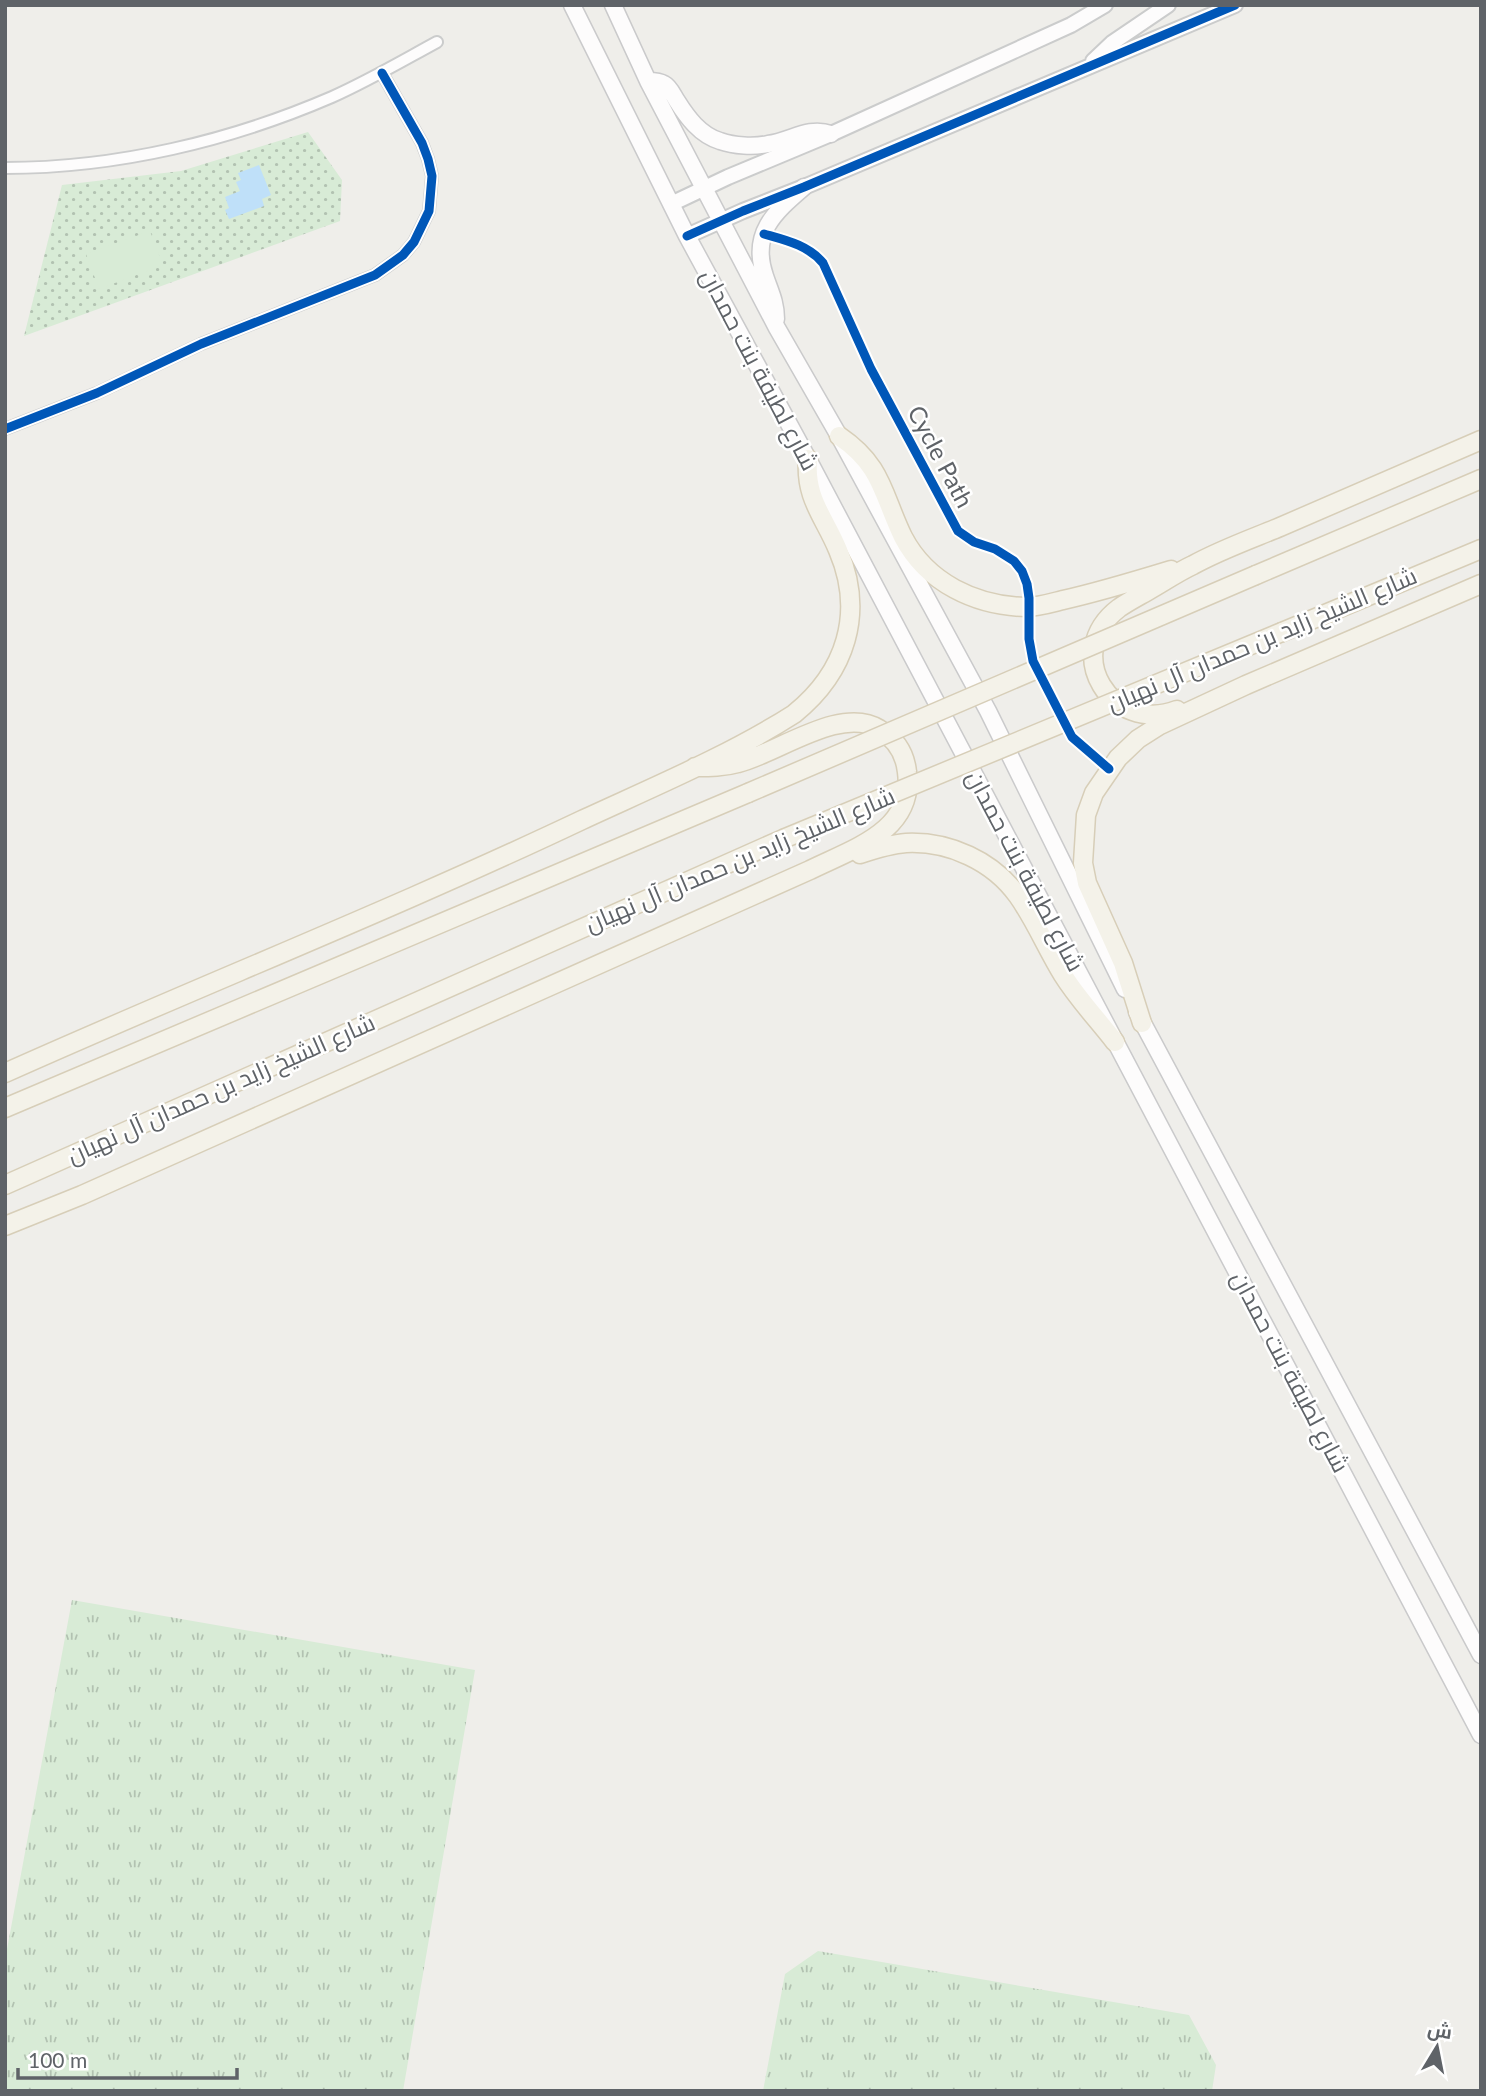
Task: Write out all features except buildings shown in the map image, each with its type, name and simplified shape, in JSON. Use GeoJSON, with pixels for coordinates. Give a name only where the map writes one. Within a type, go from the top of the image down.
{"type":"FeatureCollection","features":[{"type":"Feature","properties":{"kind":"main road","name":"شارع لطيفة بنت حمدان"},"geometry":{"type":"LineString","coordinates":[[572,5],[687,236],[808,459],[1481,1735]]}},
{"type":"Feature","properties":{"kind":"main road","name":"شارع لطيفة بنت حمدان"},"geometry":{"type":"LineString","coordinates":[[613,5],[648,81],[777,328],[839,436],[988,711],[1142,1023],[1481,1655]]}},
{"type":"Feature","properties":{"kind":"main road"},"geometry":{"type":"LineString","coordinates":[[648,81],[668,86],[694,124],[705,134],[720,141],[754,145],[775,143],[812,131],[831,134]]}},
{"type":"Feature","properties":{"kind":"main road"},"geometry":{"type":"LineString","coordinates":[[777,328],[773,296],[762,266],[762,244],[771,217],[804,187]]}},
{"type":"Feature","properties":{"kind":"main road"},"geometry":{"type":"LineString","coordinates":[[839,436],[855,447],[872,466],[903,536],[922,564],[948,586],[971,597],[1028,607],[1079,597],[1194,564]]}},
{"type":"Feature","properties":{"kind":"main road"},"geometry":{"type":"LineString","coordinates":[[1246,685],[1171,713],[1135,712],[1119,704],[1106,692],[1096,677],[1092,657],[1095,637],[1105,620],[1121,607],[1194,564],[1481,440]]}},
{"type":"Feature","properties":{"kind":"main road"},"geometry":{"type":"LineString","coordinates":[[5,1073],[468,874],[695,767],[779,724],[808,703],[831,675],[845,643],[851,607],[847,572],[812,498],[807,473],[808,459]]}},
{"type":"Feature","properties":{"kind":"main road"},"geometry":{"type":"LineString","coordinates":[[5,1108],[1481,479]]}},
{"type":"Feature","properties":{"kind":"main road","name":"شارع الشيخ زايد بن حمدان آل نهيان"},"geometry":{"type":"LineString","coordinates":[[5,1185],[783,839],[1481,549]]}},
{"type":"Feature","properties":{"kind":"main road"},"geometry":{"type":"LineString","coordinates":[[1142,1023],[1123,963],[1087,883],[1083,863],[1086,815],[1094,793],[1109,769],[1139,739],[1160,725],[1481,584]]}},
{"type":"Feature","properties":{"kind":"main road"},"geometry":{"type":"LineString","coordinates":[[5,1226],[94,1189],[810,870],[871,840],[885,831],[897,817],[906,800],[909,781],[902,752],[892,738],[863,722],[843,722],[825,727],[737,764],[695,767]]}},
{"type":"Feature","properties":{"kind":"main road"},"geometry":{"type":"LineString","coordinates":[[810,870],[880,847],[905,843],[931,844],[956,850],[979,861],[1000,876],[1017,895],[1065,978],[1115,1042]]}},
{"type":"Feature","properties":{"kind":"street"},"geometry":{"type":"LineString","coordinates":[[1071,25],[1093,5]]}},
{"type":"Feature","properties":{"kind":"street"},"geometry":{"type":"LineString","coordinates":[[671,204],[1071,25],[1105,5]]}},
{"type":"Feature","properties":{"kind":"street"},"geometry":{"type":"LineString","coordinates":[[1087,67],[1112,43],[1168,5]]}},
{"type":"Feature","properties":{"kind":"street"},"geometry":{"type":"LineString","coordinates":[[687,236],[1235,5]]}},
{"type":"Feature","properties":{"kind":"street"},"geometry":{"type":"LineString","coordinates":[[5,168],[74,164],[128,157],[233,133],[333,96],[382,73],[437,42]]}},
{"type":"Feature","properties":{"kind":"street"},"geometry":{"type":"LineString","coordinates":[[5,429],[97,393],[201,344],[374,275],[403,255],[418,234],[429,211],[432,176],[422,143],[382,73]]}},
{"type":"Feature","properties":{"kind":"green space"},"geometry":{"type":"Polygon","coordinates":[[[308,132],[342,180],[340,221],[24,336],[62,185],[181,171],[308,132]]]}},
{"type":"Feature","properties":{"kind":"green space"},"geometry":{"type":"Polygon","coordinates":[[[150,231],[163,265],[99,289],[86,254],[150,231]]]}},
{"type":"Feature","properties":{"kind":"green space"},"geometry":{"type":"Polygon","coordinates":[[[72,1600],[475,1670],[403,2091],[5,2091],[5,1960],[72,1600]]]}},
{"type":"Feature","properties":{"kind":"green space"},"geometry":{"type":"Polygon","coordinates":[[[818,1951],[1189,2015],[1216,2065],[1212,2091],[763,2091],[785,1974],[818,1951]]]}},
{"type":"Feature","properties":{"kind":"water"},"geometry":{"type":"Polygon","coordinates":[[[259,165],[271,195],[262,199],[264,206],[229,219],[225,210],[229,208],[225,197],[240,191],[236,182],[241,180],[238,173],[259,165]]]}},
{"type":"Feature","properties":{"kind":"cycle path"},"geometry":{"type":"LineString","coordinates":[[687,236],[1235,5]]}},
{"type":"Feature","properties":{"kind":"cycle path"},"geometry":{"type":"LineString","coordinates":[[5,429],[97,393],[201,344],[375,275],[403,255],[414,242],[429,211],[432,176],[422,143],[382,73]]}},
{"type":"Feature","properties":{"kind":"cycle path","name":"Cycle Path"},"geometry":{"type":"LineString","coordinates":[[764,234],[803,247],[823,263],[871,369],[958,531],[974,542],[995,549],[1014,561],[1022,571],[1029,598],[1029,639],[1033,661],[1072,737],[1109,769]]}}]}
